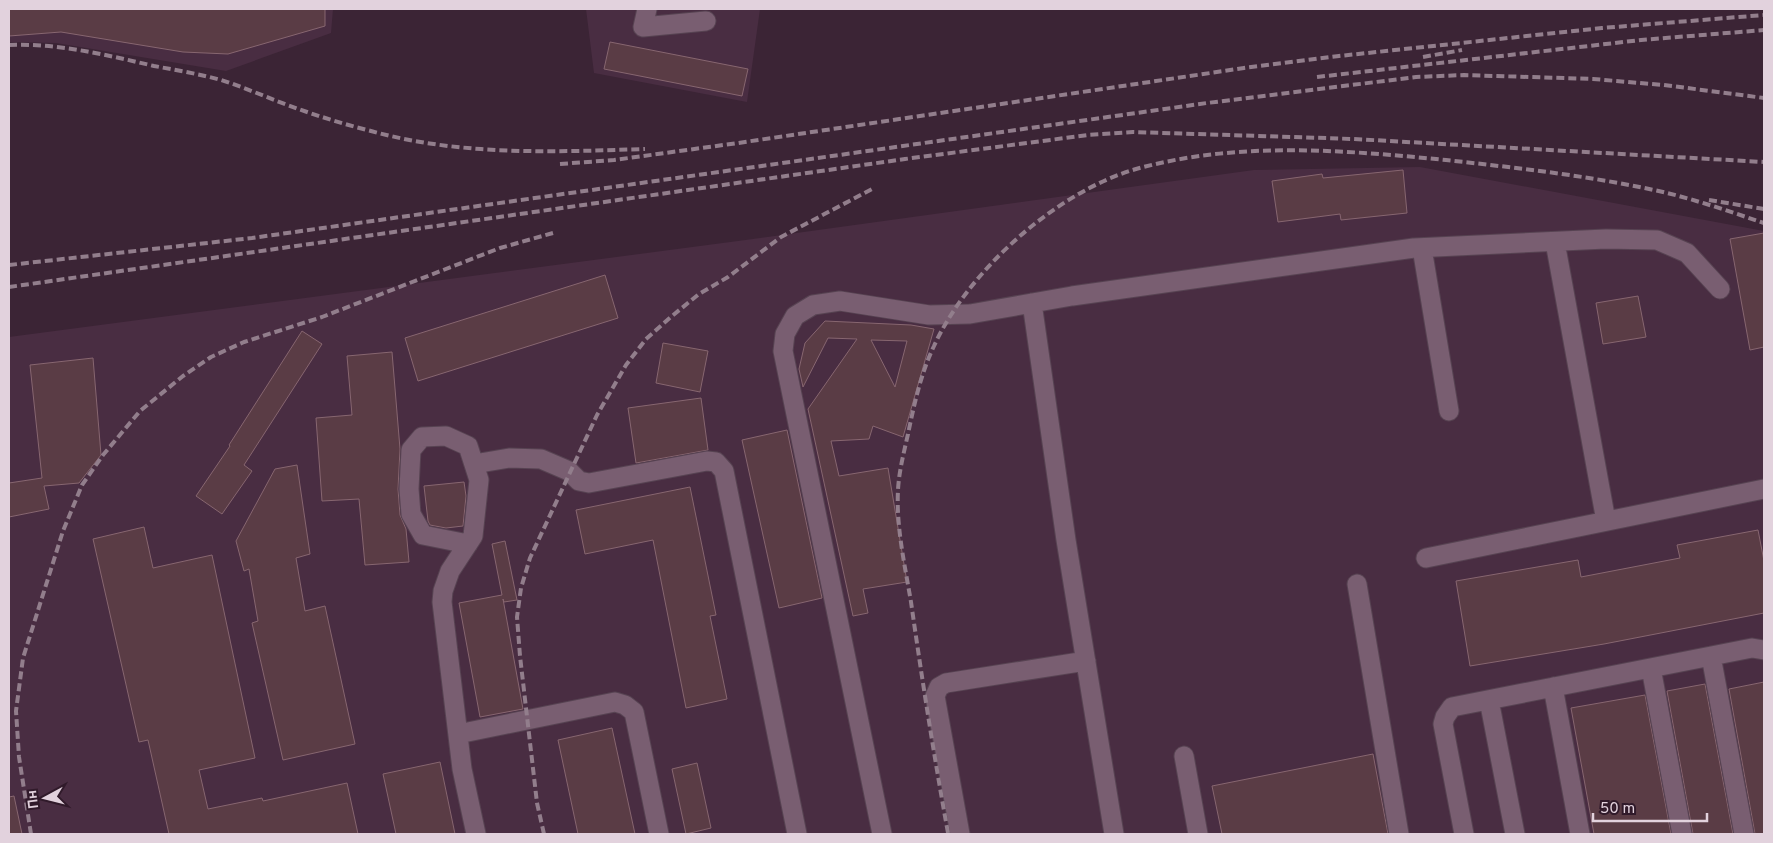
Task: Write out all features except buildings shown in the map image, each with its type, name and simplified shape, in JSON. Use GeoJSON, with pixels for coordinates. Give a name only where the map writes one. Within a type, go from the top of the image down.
{"type":"FeatureCollection","features":[{"type":"Feature","properties":{"kind":"lane"},"geometry":{"type":"LineString","coordinates":[[647,9],[643,27],[706,22]]}},
{"type":"Feature","properties":{"kind":"lane"},"geometry":{"type":"LineString","coordinates":[[882,834],[783,351],[785,334],[795,316],[801,312],[814,305],[840,300],[929,315],[970,314],[1072,296],[1422,248],[1606,239],[1657,240],[1687,253],[1720,289]]}},
{"type":"Feature","properties":{"kind":"lane"},"geometry":{"type":"LineString","coordinates":[[1555,242],[1606,521]]}},
{"type":"Feature","properties":{"kind":"lane"},"geometry":{"type":"LineString","coordinates":[[1422,248],[1449,411]]}},
{"type":"Feature","properties":{"kind":"lane"},"geometry":{"type":"LineString","coordinates":[[1032,303],[1064,530],[1114,834]]}},
{"type":"Feature","properties":{"kind":"lane"},"geometry":{"type":"LineString","coordinates":[[468,544],[423,535],[411,514],[409,489],[411,450],[422,437],[446,436],[468,446],[479,480],[473,536],[468,544],[450,571],[442,596],[462,769],[476,834]]}},
{"type":"Feature","properties":{"kind":"lane"},"geometry":{"type":"LineString","coordinates":[[474,464],[509,458],[541,459],[569,471],[579,481],[589,483],[707,461],[716,462],[724,470],[797,834]]}},
{"type":"Feature","properties":{"kind":"lane"},"geometry":{"type":"LineString","coordinates":[[1426,558],[1764,489]]}},
{"type":"Feature","properties":{"kind":"lane"},"geometry":{"type":"LineString","coordinates":[[1357,584],[1399,834]]}},
{"type":"Feature","properties":{"kind":"lane"},"geometry":{"type":"LineString","coordinates":[[1464,834],[1443,724],[1445,717],[1452,707],[1752,648],[1764,650]]}},
{"type":"Feature","properties":{"kind":"lane"},"geometry":{"type":"LineString","coordinates":[[1711,656],[1744,834]]}},
{"type":"Feature","properties":{"kind":"lane"},"geometry":{"type":"LineString","coordinates":[[960,834],[935,696],[939,688],[946,683],[1086,661]]}},
{"type":"Feature","properties":{"kind":"lane"},"geometry":{"type":"LineString","coordinates":[[1652,668],[1682,834]]}},
{"type":"Feature","properties":{"kind":"lane"},"geometry":{"type":"LineString","coordinates":[[1553,687],[1580,834]]}},
{"type":"Feature","properties":{"kind":"lane"},"geometry":{"type":"LineString","coordinates":[[1489,700],[1515,834]]}},
{"type":"Feature","properties":{"kind":"lane"},"geometry":{"type":"LineString","coordinates":[[458,734],[615,702],[625,705],[634,712],[659,834]]}},
{"type":"Feature","properties":{"kind":"lane"},"geometry":{"type":"LineString","coordinates":[[1184,756],[1198,834]]}},
{"type":"Feature","properties":{"kind":"shaded area"},"geometry":{"type":"Polygon","coordinates":[[[9,9],[333,9],[331,33],[226,71],[56,43],[9,42],[9,9]]]}},
{"type":"Feature","properties":{"kind":"shaded area"},"geometry":{"type":"Polygon","coordinates":[[[586,9],[760,9],[747,102],[594,73],[586,9]]]}},
{"type":"Feature","properties":{"kind":"shaded area"},"geometry":{"type":"Polygon","coordinates":[[[1420,167],[1764,231],[1764,834],[9,834],[9,337],[738,241],[1254,170],[1420,167]]]}},
{"type":"Feature","properties":{"kind":"railway"},"geometry":{"type":"LineString","coordinates":[[560,164],[614,160],[738,143],[1244,68],[1339,56],[1602,28],[1764,15]]}},
{"type":"Feature","properties":{"kind":"railway"},"geometry":{"type":"LineString","coordinates":[[1317,77],[1641,40],[1764,30]]}},
{"type":"Feature","properties":{"kind":"railway"},"geometry":{"type":"LineString","coordinates":[[9,45],[64,48],[204,76],[228,82],[300,110],[335,121],[405,139],[439,145],[542,151],[645,149]]}},
{"type":"Feature","properties":{"kind":"railway"},"geometry":{"type":"LineString","coordinates":[[1423,57],[1462,50]]}},
{"type":"Feature","properties":{"kind":"railway"},"geometry":{"type":"LineString","coordinates":[[9,265],[252,238],[1207,103],[1416,77],[1464,75],[1593,79],[1664,85],[1764,98]]}},
{"type":"Feature","properties":{"kind":"railway"},"geometry":{"type":"LineString","coordinates":[[9,287],[905,159],[1088,135],[1133,132],[1354,139],[1764,162]]}},
{"type":"Feature","properties":{"kind":"railway"},"geometry":{"type":"LineString","coordinates":[[948,833],[901,546],[898,518],[899,476],[922,378],[929,356],[949,318],[992,263],[1046,215],[1075,196],[1106,180],[1136,169],[1174,160],[1213,154],[1290,150],[1407,156],[1582,177],[1676,195],[1764,223]]}},
{"type":"Feature","properties":{"kind":"railway"},"geometry":{"type":"LineString","coordinates":[[544,834],[537,803],[517,617],[521,588],[530,558],[597,415],[626,365],[646,339],[672,316],[699,294],[728,277],[781,237],[872,189]]}},
{"type":"Feature","properties":{"kind":"railway"},"geometry":{"type":"LineString","coordinates":[[1709,200],[1764,209]]}},
{"type":"Feature","properties":{"kind":"railway"},"geometry":{"type":"LineString","coordinates":[[31,834],[19,757],[16,711],[23,658],[63,531],[82,485],[103,455],[140,411],[183,376],[211,357],[244,342],[322,317],[500,248],[553,233]]}}]}
